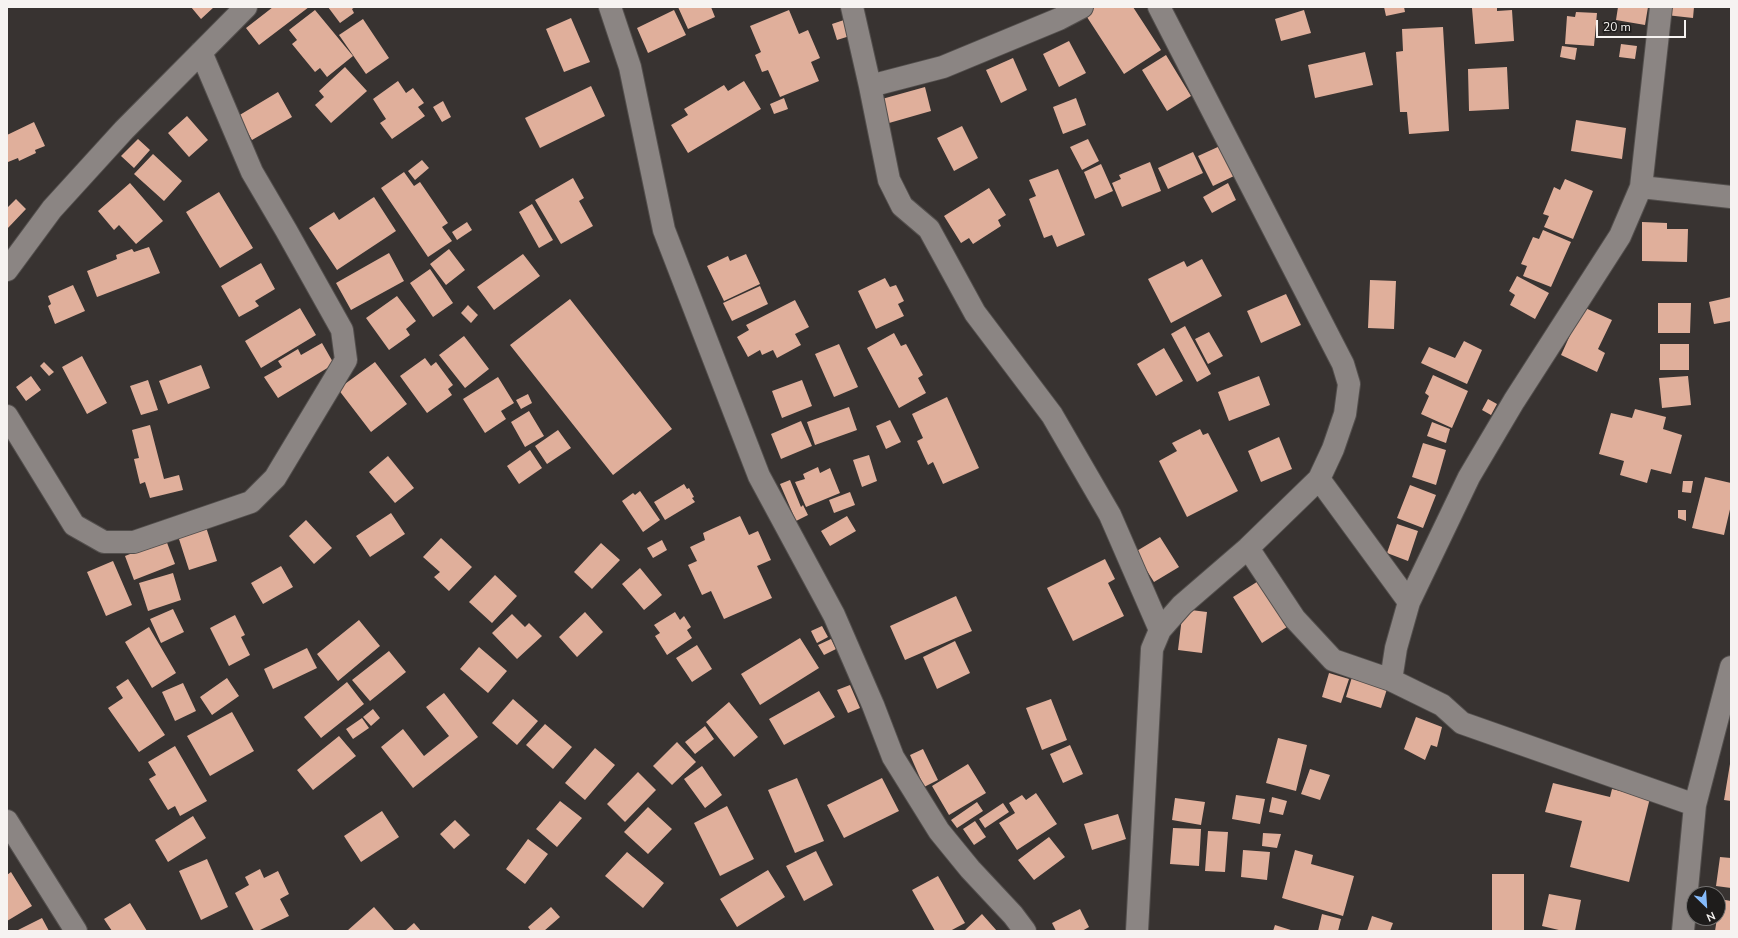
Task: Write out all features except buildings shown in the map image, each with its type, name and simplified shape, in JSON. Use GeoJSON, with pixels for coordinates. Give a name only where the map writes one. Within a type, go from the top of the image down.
{"type":"FeatureCollection","features":[{"type":"Feature","properties":{"kind":"street"},"geometry":{"type":"LineString","coordinates":[[7,270],[52,209],[124,130],[246,7]]}},
{"type":"Feature","properties":{"kind":"street"},"geometry":{"type":"LineString","coordinates":[[610,7],[630,67],[664,230],[728,400],[759,476],[834,615],[892,757],[938,831],[970,869],[1013,915],[1025,931]]}},
{"type":"Feature","properties":{"kind":"street"},"geometry":{"type":"LineString","coordinates":[[852,7],[889,180],[902,206],[929,229],[975,313],[1052,415],[1110,515],[1160,630]]}},
{"type":"Feature","properties":{"kind":"street"},"geometry":{"type":"LineString","coordinates":[[870,86],[943,67],[1059,20],[1082,7]]}},
{"type":"Feature","properties":{"kind":"street"},"geometry":{"type":"LineString","coordinates":[[1137,931],[1152,649],[1160,630],[1182,605],[1248,548],[1319,479],[1333,449],[1345,414],[1349,384],[1343,364],[1159,7]]}},
{"type":"Feature","properties":{"kind":"street"},"geometry":{"type":"LineString","coordinates":[[1391,680],[1396,648],[1409,602],[1469,476],[1514,401],[1620,236],[1641,188],[1661,7]]}},
{"type":"Feature","properties":{"kind":"street"},"geometry":{"type":"LineString","coordinates":[[7,416],[74,525],[104,542],[134,542],[251,502],[275,478],[346,360],[342,330],[252,172],[201,52]]}},
{"type":"Feature","properties":{"kind":"street"},"geometry":{"type":"LineString","coordinates":[[1641,188],[1731,197]]}},
{"type":"Feature","properties":{"kind":"street"},"geometry":{"type":"LineString","coordinates":[[1319,479],[1409,602]]}},
{"type":"Feature","properties":{"kind":"street"},"geometry":{"type":"LineString","coordinates":[[1248,548],[1295,620],[1333,660],[1391,680],[1442,704],[1462,723],[1695,805]]}},
{"type":"Feature","properties":{"kind":"street"},"geometry":{"type":"LineString","coordinates":[[1683,931],[1695,805],[1731,667]]}},
{"type":"Feature","properties":{"kind":"street"},"geometry":{"type":"LineString","coordinates":[[7,821],[76,931]]}}]}
